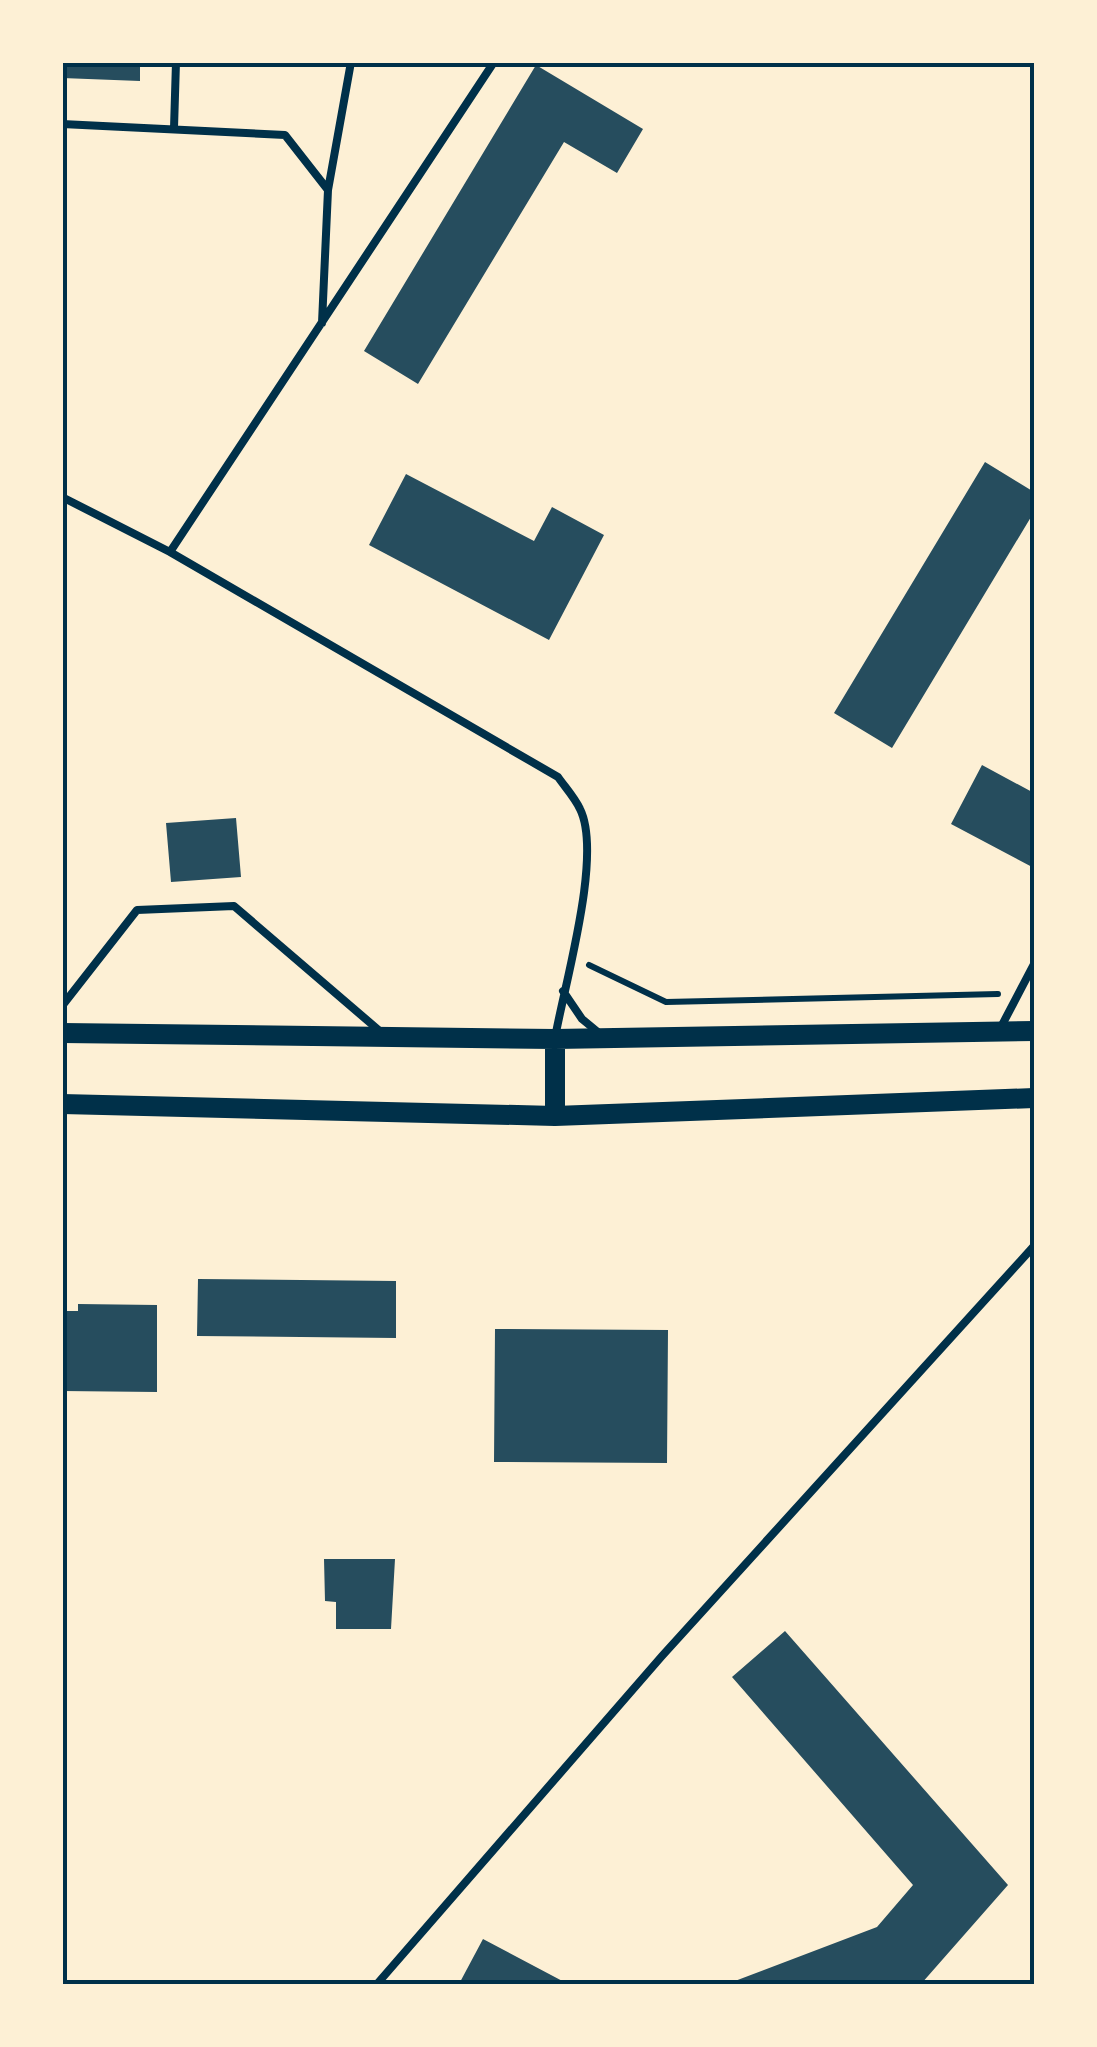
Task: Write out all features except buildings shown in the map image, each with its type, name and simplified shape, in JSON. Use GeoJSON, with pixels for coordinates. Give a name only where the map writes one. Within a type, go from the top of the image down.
{"type":"FeatureCollection","features":[{"type":"Feature","properties":{"kind":"main road"},"geometry":{"type":"LineString","coordinates":[[62,1033],[605,1038],[1034,1031]]}},
{"type":"Feature","properties":{"kind":"main road"},"geometry":{"type":"LineString","coordinates":[[555,1038],[555,1116]]}},
{"type":"Feature","properties":{"kind":"main road"},"geometry":{"type":"LineString","coordinates":[[62,1104],[555,1116],[1034,1098]]}},
{"type":"Feature","properties":{"kind":"lane"},"geometry":{"type":"LineString","coordinates":[[174,128],[176,62]]}},
{"type":"Feature","properties":{"kind":"lane"},"geometry":{"type":"LineString","coordinates":[[322,326],[328,190],[351,62]]}},
{"type":"Feature","properties":{"kind":"lane"},"geometry":{"type":"LineString","coordinates":[[170,552],[494,62]]}},
{"type":"Feature","properties":{"kind":"lane"},"geometry":{"type":"LineString","coordinates":[[62,124],[284,134],[328,190]]}},
{"type":"Feature","properties":{"kind":"lane"},"geometry":{"type":"LineString","coordinates":[[62,498],[170,552],[558,777],[582,811],[586,847],[574,958],[563,991],[555,1038]]}},
{"type":"Feature","properties":{"kind":"lane"},"geometry":{"type":"LineString","coordinates":[[62,1006],[137,910],[234,906],[386,1036]]}},
{"type":"Feature","properties":{"kind":"lane"},"geometry":{"type":"LineString","coordinates":[[999,1030],[1034,964]]}},
{"type":"Feature","properties":{"kind":"lane"},"geometry":{"type":"LineString","coordinates":[[563,991],[582,1019],[605,1038]]}},
{"type":"Feature","properties":{"kind":"lane"},"geometry":{"type":"LineString","coordinates":[[377,1984],[662,1656],[1034,1246]]}},
{"type":"Feature","properties":{"kind":"path"},"geometry":{"type":"LineString","coordinates":[[574,958],[666,1002],[1019,994]]}}]}
